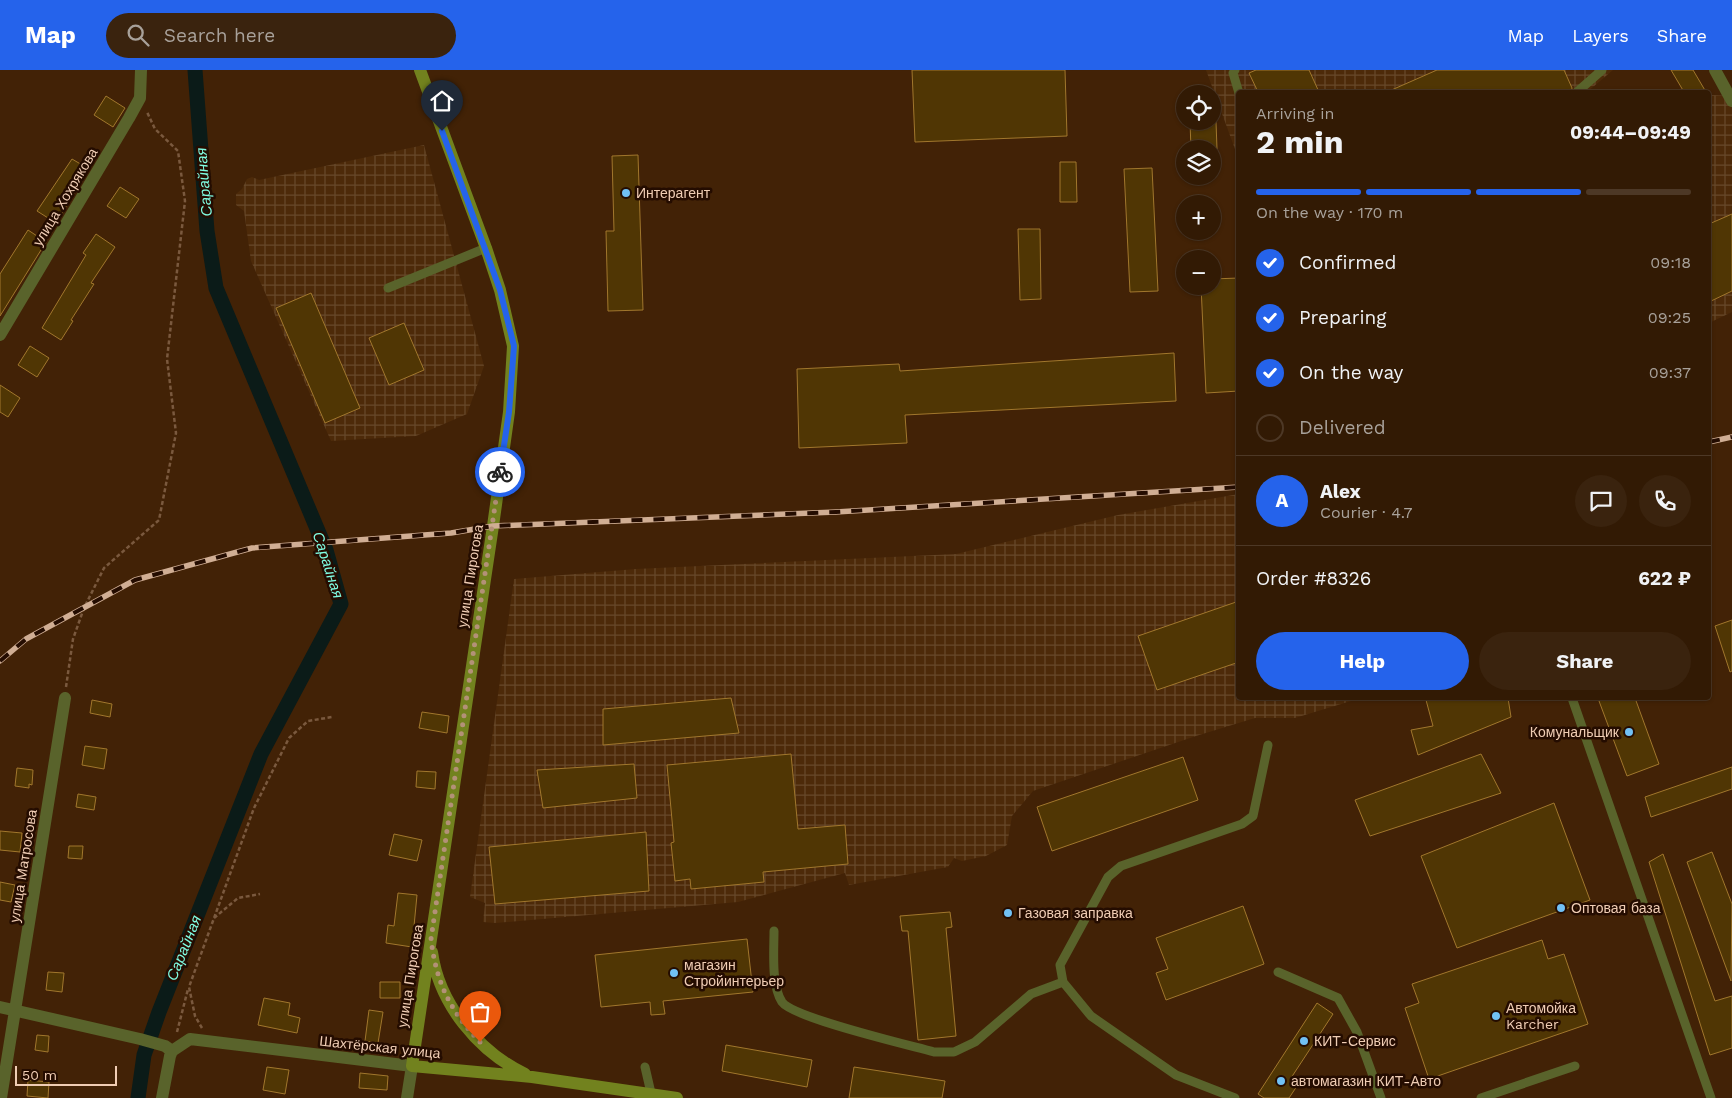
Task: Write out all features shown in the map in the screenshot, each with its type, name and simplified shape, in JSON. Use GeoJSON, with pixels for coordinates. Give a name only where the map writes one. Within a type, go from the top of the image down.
{"type":"FeatureCollection","features":[{"type":"Feature","properties":{"kind":"main road","name":"улица Пирогова"},"geometry":{"type":"LineString","coordinates":[[412,1066],[509,412],[514,346],[500,290],[486,248],[420,70]]}},
{"type":"Feature","properties":{"kind":"main road"},"geometry":{"type":"LineString","coordinates":[[431,939],[434,964],[438,977],[455,1012],[487,1049],[512,1067],[532,1077]]}},
{"type":"Feature","properties":{"kind":"main road","name":"Шахтёрская улица"},"geometry":{"type":"LineString","coordinates":[[412,1066],[532,1077],[650,1096],[677,1098]]}},
{"type":"Feature","properties":{"kind":"street","name":"улица Хохрякова"},"geometry":{"type":"LineString","coordinates":[[0,335],[130,118],[140,98],[141,70]]}},
{"type":"Feature","properties":{"kind":"street"},"geometry":{"type":"LineString","coordinates":[[1715,70],[1732,101]]}},
{"type":"Feature","properties":{"kind":"street","name":"улица Матросова"},"geometry":{"type":"LineString","coordinates":[[1,1098],[64,698]]}},
{"type":"Feature","properties":{"kind":"street"},"geometry":{"type":"LineString","coordinates":[[0,1007],[140,1039],[169,1048],[162,1098]]}},
{"type":"Feature","properties":{"kind":"street","name":"Шахтёрская улица"},"geometry":{"type":"LineString","coordinates":[[169,1048],[190,1038],[412,1066]]}},
{"type":"Feature","properties":{"kind":"street","name":"улица Пирогова"},"geometry":{"type":"LineString","coordinates":[[407,1098],[412,1066]]}},
{"type":"Feature","properties":{"kind":"lane"},"geometry":{"type":"LineString","coordinates":[[1236,70],[1233,73],[1238,90]]}},
{"type":"Feature","properties":{"kind":"lane"},"geometry":{"type":"LineString","coordinates":[[1579,90],[1602,70]]}},
{"type":"Feature","properties":{"kind":"lane"},"geometry":{"type":"LineString","coordinates":[[388,288],[486,248]]}},
{"type":"Feature","properties":{"kind":"lane"},"geometry":{"type":"LineString","coordinates":[[1573,700],[1711,1098]]}},
{"type":"Feature","properties":{"kind":"lane"},"geometry":{"type":"LineString","coordinates":[[1235,1098],[1176,1075],[1091,1016],[1063,982],[1060,965],[1108,877],[1121,866],[1242,824],[1253,816],[1268,745]]}},
{"type":"Feature","properties":{"kind":"lane"},"geometry":{"type":"LineString","coordinates":[[774,931],[776,990],[783,1004],[811,1018],[934,1052],[954,1052],[975,1042],[1031,994],[1063,982]]}},
{"type":"Feature","properties":{"kind":"lane"},"geometry":{"type":"LineString","coordinates":[[1278,972],[1338,998],[1357,1032],[1381,1098]]}},
{"type":"Feature","properties":{"kind":"lane"},"geometry":{"type":"LineString","coordinates":[[1481,1098],[1576,1066]]}},
{"type":"Feature","properties":{"kind":"lane"},"geometry":{"type":"LineString","coordinates":[[644,1067],[650,1096]]}},
{"type":"Feature","properties":{"kind":"path"},"geometry":{"type":"LineString","coordinates":[[64,698],[73,639],[84,608],[104,568],[158,520],[176,433],[167,359],[186,201],[178,151],[155,128],[140,98]]}},
{"type":"Feature","properties":{"kind":"path"},"geometry":{"type":"LineString","coordinates":[[169,1048],[212,918],[254,808],[289,738],[308,721],[332,717]]}},
{"type":"Feature","properties":{"kind":"path"},"geometry":{"type":"LineString","coordinates":[[212,918],[238,898],[260,894]]}},
{"type":"Feature","properties":{"kind":"path"},"geometry":{"type":"LineString","coordinates":[[189,987],[195,1016],[210,1042]]}},
{"type":"Feature","properties":{"kind":"shaded area"},"geometry":{"type":"Polygon","coordinates":[[[1206,70],[1613,70],[1589,90],[1236,90],[1236,152],[1221,111],[1221,85],[1212,85],[1206,70]]]}},
{"type":"Feature","properties":{"kind":"shaded area"},"geometry":{"type":"Polygon","coordinates":[[[1711,95],[1732,96],[1732,312],[1711,322],[1711,95]]]}},
{"type":"Feature","properties":{"kind":"shaded area"},"geometry":{"type":"Polygon","coordinates":[[[424,145],[484,366],[467,414],[416,436],[331,441],[251,261],[244,211],[236,205],[236,194],[242,189],[247,179],[252,177],[259,180],[424,145]]]}},
{"type":"Feature","properties":{"kind":"shaded area"},"geometry":{"type":"Polygon","coordinates":[[[1236,495],[1236,700],[1354,700],[1295,718],[1255,718],[1033,791],[1012,816],[1007,845],[986,856],[962,861],[954,858],[948,867],[849,885],[845,873],[738,902],[495,923],[483,922],[485,903],[470,897],[514,579],[636,569],[956,554],[1118,515],[1236,495]]]}},
{"type":"Feature","properties":{"kind":"building"},"geometry":{"type":"Polygon","coordinates":[[[912,70],[1065,70],[1067,136],[915,142],[912,70]]]}},
{"type":"Feature","properties":{"kind":"building"},"geometry":{"type":"Polygon","coordinates":[[[1256,70],[1309,70],[1318,90],[1257,90],[1249,73],[1256,70]]]}},
{"type":"Feature","properties":{"kind":"building"},"geometry":{"type":"Polygon","coordinates":[[[1437,70],[1564,70],[1572,88],[1572,90],[1392,90],[1437,70]]]}},
{"type":"Feature","properties":{"kind":"building"},"geometry":{"type":"Polygon","coordinates":[[[1671,70],[1693,70],[1705,90],[1683,90],[1671,70]]]}},
{"type":"Feature","properties":{"kind":"building"},"geometry":{"type":"Polygon","coordinates":[[[106,96],[125,108],[113,127],[94,115],[106,96]]]}},
{"type":"Feature","properties":{"kind":"building"},"geometry":{"type":"Polygon","coordinates":[[[1190,130],[1216,130],[1217,140],[1191,140],[1190,130]]]}},
{"type":"Feature","properties":{"kind":"building"},"geometry":{"type":"Polygon","coordinates":[[[638,155],[643,310],[608,311],[606,231],[614,231],[612,156],[638,155]]]}},
{"type":"Feature","properties":{"kind":"building"},"geometry":{"type":"Polygon","coordinates":[[[72,159],[89,169],[56,223],[37,211],[72,159]]]}},
{"type":"Feature","properties":{"kind":"building"},"geometry":{"type":"Polygon","coordinates":[[[1060,162],[1076,162],[1077,202],[1060,202],[1060,162]]]}},
{"type":"Feature","properties":{"kind":"building"},"geometry":{"type":"Polygon","coordinates":[[[1152,168],[1158,291],[1130,292],[1124,169],[1152,168]]]}},
{"type":"Feature","properties":{"kind":"building"},"geometry":{"type":"Polygon","coordinates":[[[120,187],[139,199],[126,218],[107,206],[120,187]]]}},
{"type":"Feature","properties":{"kind":"building"},"geometry":{"type":"Polygon","coordinates":[[[1732,214],[1732,291],[1711,301],[1711,223],[1732,214]]]}},
{"type":"Feature","properties":{"kind":"building"},"geometry":{"type":"Polygon","coordinates":[[[1018,229],[1040,229],[1041,299],[1020,300],[1018,229]]]}},
{"type":"Feature","properties":{"kind":"building"},"geometry":{"type":"Polygon","coordinates":[[[28,230],[46,242],[0,316],[0,274],[28,230]]]}},
{"type":"Feature","properties":{"kind":"building"},"geometry":{"type":"Polygon","coordinates":[[[96,234],[115,247],[91,283],[94,284],[71,320],[73,321],[61,340],[42,328],[86,255],[83,253],[96,234]]]}},
{"type":"Feature","properties":{"kind":"building"},"geometry":{"type":"Polygon","coordinates":[[[1236,278],[1236,391],[1206,393],[1201,295],[1221,295],[1221,279],[1236,278]]]}},
{"type":"Feature","properties":{"kind":"building"},"geometry":{"type":"Polygon","coordinates":[[[311,293],[360,408],[325,423],[276,308],[311,293]]]}},
{"type":"Feature","properties":{"kind":"building"},"geometry":{"type":"Polygon","coordinates":[[[404,323],[424,370],[389,385],[369,338],[404,323]]]}},
{"type":"Feature","properties":{"kind":"building"},"geometry":{"type":"Polygon","coordinates":[[[30,346],[49,358],[37,377],[18,365],[30,346]]]}},
{"type":"Feature","properties":{"kind":"building"},"geometry":{"type":"Polygon","coordinates":[[[1174,353],[1176,401],[905,415],[907,443],[799,448],[797,369],[899,364],[900,371],[1174,353]]]}},
{"type":"Feature","properties":{"kind":"building"},"geometry":{"type":"Polygon","coordinates":[[[0,385],[20,398],[8,417],[0,412],[0,385]]]}},
{"type":"Feature","properties":{"kind":"building"},"geometry":{"type":"Polygon","coordinates":[[[1236,602],[1236,663],[1157,690],[1138,636],[1236,602]]]}},
{"type":"Feature","properties":{"kind":"building"},"geometry":{"type":"Polygon","coordinates":[[[1732,620],[1732,671],[1730,672],[1715,626],[1732,620]]]}},
{"type":"Feature","properties":{"kind":"building"},"geometry":{"type":"Polygon","coordinates":[[[731,698],[739,733],[603,745],[603,709],[731,698]]]}},
{"type":"Feature","properties":{"kind":"building"},"geometry":{"type":"Polygon","coordinates":[[[92,700],[112,704],[110,717],[90,713],[92,700]]]}},
{"type":"Feature","properties":{"kind":"building"},"geometry":{"type":"Polygon","coordinates":[[[1426,700],[1508,700],[1511,717],[1418,755],[1411,730],[1433,726],[1426,700]]]}},
{"type":"Feature","properties":{"kind":"building","name":"Комунальщик"},"geometry":{"type":"Polygon","coordinates":[[[1636,700],[1659,764],[1627,776],[1599,701],[1636,700]]]}},
{"type":"Feature","properties":{"kind":"building"},"geometry":{"type":"Polygon","coordinates":[[[422,712],[449,716],[447,733],[419,728],[422,712]]]}},
{"type":"Feature","properties":{"kind":"building"},"geometry":{"type":"Polygon","coordinates":[[[85,746],[107,749],[104,769],[82,765],[85,746]]]}},
{"type":"Feature","properties":{"kind":"building"},"geometry":{"type":"Polygon","coordinates":[[[791,754],[798,829],[845,825],[848,864],[763,872],[764,882],[691,889],[690,879],[675,881],[671,843],[674,842],[667,765],[791,754]]]}},
{"type":"Feature","properties":{"kind":"building"},"geometry":{"type":"Polygon","coordinates":[[[1481,754],[1501,793],[1370,836],[1355,800],[1481,754]]]}},
{"type":"Feature","properties":{"kind":"building"},"geometry":{"type":"Polygon","coordinates":[[[1183,757],[1198,800],[1052,851],[1037,807],[1183,757]]]}},
{"type":"Feature","properties":{"kind":"building"},"geometry":{"type":"Polygon","coordinates":[[[634,764],[637,798],[543,808],[537,770],[634,764]]]}},
{"type":"Feature","properties":{"kind":"building"},"geometry":{"type":"Polygon","coordinates":[[[1732,767],[1732,789],[1651,817],[1645,797],[1732,767]]]}},
{"type":"Feature","properties":{"kind":"building"},"geometry":{"type":"Polygon","coordinates":[[[17,768],[33,770],[32,785],[29,784],[29,788],[15,786],[17,768]]]}},
{"type":"Feature","properties":{"kind":"building"},"geometry":{"type":"Polygon","coordinates":[[[417,771],[436,772],[435,789],[416,787],[417,771]]]}},
{"type":"Feature","properties":{"kind":"building"},"geometry":{"type":"Polygon","coordinates":[[[78,794],[96,797],[94,810],[76,807],[78,794]]]}},
{"type":"Feature","properties":{"kind":"building"},"geometry":{"type":"Polygon","coordinates":[[[1554,803],[1590,900],[1457,948],[1421,856],[1554,803]]]}},
{"type":"Feature","properties":{"kind":"building"},"geometry":{"type":"Polygon","coordinates":[[[0,831],[22,833],[20,852],[0,850],[0,831]]]}},
{"type":"Feature","properties":{"kind":"building"},"geometry":{"type":"Polygon","coordinates":[[[646,832],[649,891],[495,904],[489,847],[646,832]]]}},
{"type":"Feature","properties":{"kind":"building"},"geometry":{"type":"Polygon","coordinates":[[[394,834],[422,840],[417,861],[389,855],[394,834]]]}},
{"type":"Feature","properties":{"kind":"building"},"geometry":{"type":"Polygon","coordinates":[[[69,846],[83,846],[82,859],[68,858],[69,846]]]}},
{"type":"Feature","properties":{"kind":"building"},"geometry":{"type":"Polygon","coordinates":[[[1712,852],[1732,904],[1731,981],[1687,862],[1712,852]]]}},
{"type":"Feature","properties":{"kind":"building"},"geometry":{"type":"Polygon","coordinates":[[[1663,854],[1715,1001],[1732,996],[1732,1048],[1710,1055],[1649,862],[1663,854]]]}},
{"type":"Feature","properties":{"kind":"building"},"geometry":{"type":"Polygon","coordinates":[[[0,882],[15,885],[11,902],[0,900],[0,882]]]}},
{"type":"Feature","properties":{"kind":"building"},"geometry":{"type":"Polygon","coordinates":[[[398,893],[417,895],[412,947],[386,943],[388,925],[394,926],[398,893]]]}},
{"type":"Feature","properties":{"kind":"building"},"geometry":{"type":"Polygon","coordinates":[[[1243,906],[1264,964],[1166,1000],[1156,973],[1168,969],[1156,938],[1243,906]]]}},
{"type":"Feature","properties":{"kind":"building"},"geometry":{"type":"Polygon","coordinates":[[[950,912],[952,927],[946,928],[956,1036],[918,1040],[908,931],[902,931],[900,916],[950,912]]]}},
{"type":"Feature","properties":{"kind":"building","name":"магазин Стройинтерьер"},"geometry":{"type":"Polygon","coordinates":[[[747,939],[753,992],[663,1001],[665,1014],[651,1015],[650,1002],[601,1007],[595,955],[747,939]]]}},
{"type":"Feature","properties":{"kind":"building","name":"Автомойка Karcher"},"geometry":{"type":"Polygon","coordinates":[[[1542,940],[1548,959],[1564,954],[1588,1024],[1429,1079],[1405,1008],[1419,1003],[1412,984],[1542,940]]]}},
{"type":"Feature","properties":{"kind":"building"},"geometry":{"type":"Polygon","coordinates":[[[48,972],[64,973],[62,992],[46,990],[48,972]]]}},
{"type":"Feature","properties":{"kind":"building"},"geometry":{"type":"Polygon","coordinates":[[[380,982],[400,982],[400,998],[380,998],[380,982]]]}},
{"type":"Feature","properties":{"kind":"building"},"geometry":{"type":"Polygon","coordinates":[[[264,998],[290,1003],[288,1015],[300,1018],[297,1033],[258,1025],[264,998]]]}},
{"type":"Feature","properties":{"kind":"building","name":"КИТ-Сервис"},"geometry":{"type":"Polygon","coordinates":[[[1317,1003],[1333,1014],[1291,1078],[1299,1083],[1289,1098],[1264,1098],[1258,1094],[1317,1003]]]}},
{"type":"Feature","properties":{"kind":"building"},"geometry":{"type":"Polygon","coordinates":[[[369,1010],[383,1012],[378,1043],[365,1041],[369,1010]]]}},
{"type":"Feature","properties":{"kind":"building"},"geometry":{"type":"Polygon","coordinates":[[[37,1035],[49,1036],[48,1052],[35,1050],[37,1035]]]}},
{"type":"Feature","properties":{"kind":"building"},"geometry":{"type":"Polygon","coordinates":[[[726,1045],[812,1060],[807,1087],[722,1071],[726,1045]]]}},
{"type":"Feature","properties":{"kind":"building"},"geometry":{"type":"Polygon","coordinates":[[[267,1067],[289,1070],[285,1094],[263,1090],[267,1067]]]}},
{"type":"Feature","properties":{"kind":"building"},"geometry":{"type":"Polygon","coordinates":[[[854,1067],[945,1081],[942,1098],[849,1098],[854,1067]]]}},
{"type":"Feature","properties":{"kind":"building"},"geometry":{"type":"Polygon","coordinates":[[[360,1073],[388,1076],[387,1090],[359,1088],[360,1073]]]}},
{"type":"Feature","properties":{"kind":"building"},"geometry":{"type":"Polygon","coordinates":[[[28,1080],[49,1082],[48,1098],[27,1096],[28,1080]]]}},
{"type":"Feature","properties":{"kind":"waterway","name":"Сарайная"},"geometry":{"type":"LineString","coordinates":[[138,1098],[144,1055],[159,1012],[261,754],[341,604],[326,550],[216,288],[207,231],[195,70]]}},
{"type":"Feature","properties":{"kind":"railway"},"geometry":{"type":"LineString","coordinates":[[1711,442],[1732,437]]}},
{"type":"Feature","properties":{"kind":"railway"},"geometry":{"type":"LineString","coordinates":[[0,661],[26,639],[135,580],[252,548],[451,533],[493,526],[836,512],[1236,487]]}},
{"type":"Feature","properties":{"kind":"way so far"},"geometry":{"type":"LineString","coordinates":[[480,1042],[464,1024],[448,1001],[434,964],[431,939],[500,472]]}},
{"type":"Feature","properties":{"kind":"place","name":"Интерагент"},"geometry":{"type":"Point","coordinates":[626,193]}},
{"type":"Feature","properties":{"kind":"place","name":"Комунальщик"},"geometry":{"type":"Point","coordinates":[1629,732]}},
{"type":"Feature","properties":{"kind":"place","name":"Оптовая база"},"geometry":{"type":"Point","coordinates":[1561,908]}},
{"type":"Feature","properties":{"kind":"place","name":"Газовая заправка"},"geometry":{"type":"Point","coordinates":[1008,913]}},
{"type":"Feature","properties":{"kind":"place","name":"магазин Стройинтерьер"},"geometry":{"type":"Point","coordinates":[674,973]}},
{"type":"Feature","properties":{"kind":"place","name":"Автомойка Karcher"},"geometry":{"type":"Point","coordinates":[1496,1016]}},
{"type":"Feature","properties":{"kind":"place","name":"КИТ-Сервис"},"geometry":{"type":"Point","coordinates":[1304,1041]}},
{"type":"Feature","properties":{"kind":"place","name":"автомагазин КИТ-Авто"},"geometry":{"type":"Point","coordinates":[1281,1081]}},
{"type":"Feature","properties":{"kind":"route"},"geometry":{"type":"LineString","coordinates":[[442,131],[486,248],[500,290],[514,346],[509,412],[500,472]]}}]}
